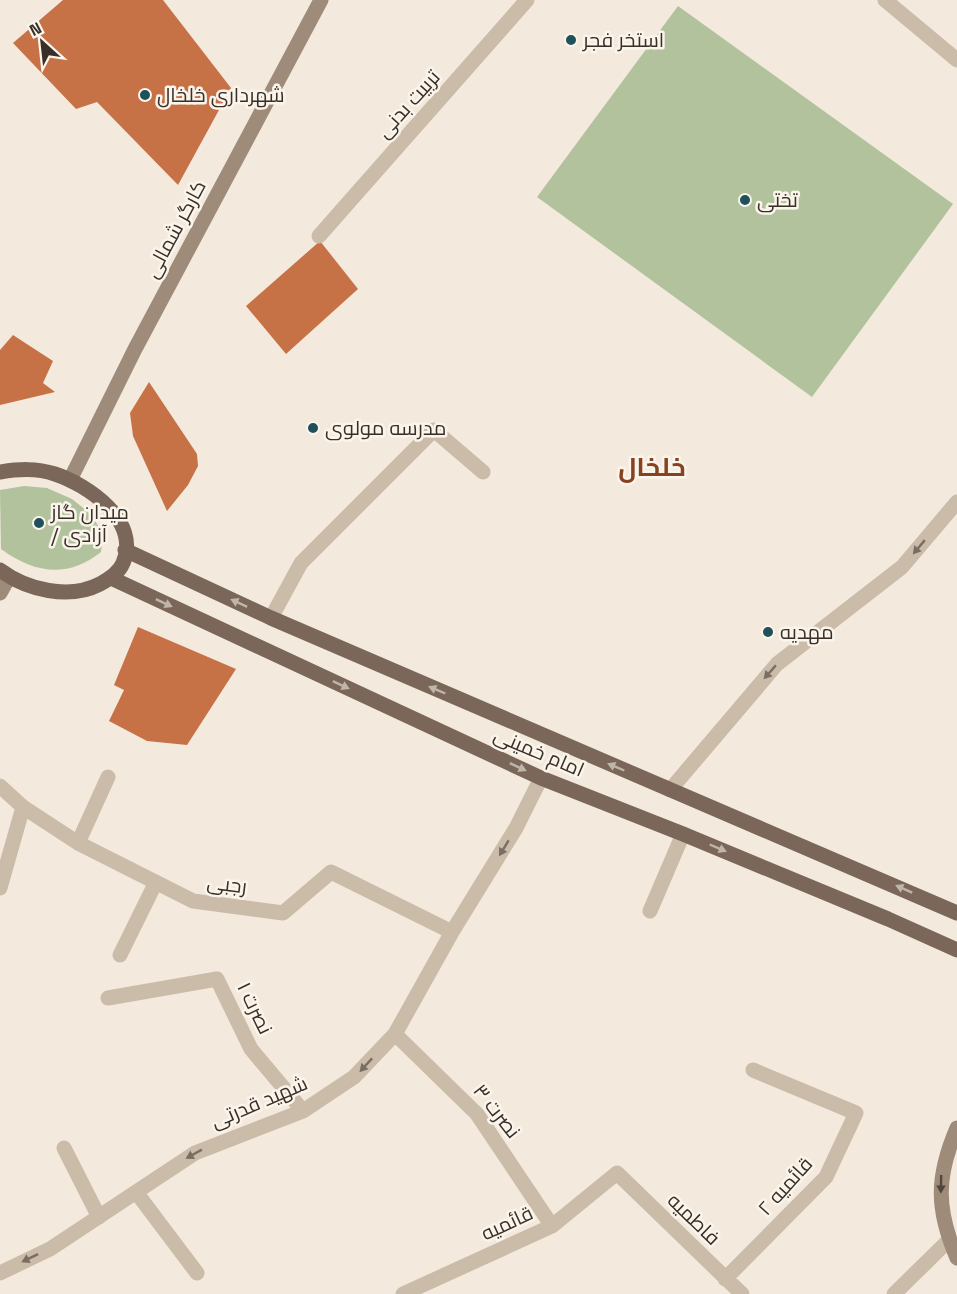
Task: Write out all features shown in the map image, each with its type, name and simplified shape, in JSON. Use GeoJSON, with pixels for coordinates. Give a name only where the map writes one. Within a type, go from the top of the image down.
{"type":"FeatureCollection","features":[{"type":"Feature","properties":{"kind":"main road","name":"کارگر شمالی"},"geometry":{"type":"LineString","coordinates":[[70,480],[135,349],[321,0]]}},
{"type":"Feature","properties":{"kind":"main road"},"geometry":{"type":"LineString","coordinates":[[0,472],[25,468],[53,473],[80,484],[103,501],[119,521],[126,543],[123,563],[111,579],[91,589],[65,593],[37,588],[5,573],[0,593]]}},
{"type":"Feature","properties":{"kind":"main road","name":"امام خمینی"},"geometry":{"type":"LineString","coordinates":[[125,550],[270,618],[957,913]]}},
{"type":"Feature","properties":{"kind":"main road","name":"امام خمینی"},"geometry":{"type":"LineString","coordinates":[[111,579],[541,778],[683,834],[957,950]]}},
{"type":"Feature","properties":{"kind":"main road"},"geometry":{"type":"LineString","coordinates":[[957,1128],[941,1172],[941,1208],[949,1240],[957,1258]]}},
{"type":"Feature","properties":{"kind":"street","name":"تربیت بدنی"},"geometry":{"type":"LineString","coordinates":[[319,236],[527,0]]}},
{"type":"Feature","properties":{"kind":"street"},"geometry":{"type":"LineString","coordinates":[[885,0],[957,60]]}},
{"type":"Feature","properties":{"kind":"street"},"geometry":{"type":"LineString","coordinates":[[270,618],[302,563],[434,430],[483,472]]}},
{"type":"Feature","properties":{"kind":"street"},"geometry":{"type":"LineString","coordinates":[[670,790],[777,664],[902,567],[957,502]]}},
{"type":"Feature","properties":{"kind":"street"},"geometry":{"type":"LineString","coordinates":[[78,843],[108,777]]}},
{"type":"Feature","properties":{"kind":"street","name":"شهید قدرتی"},"geometry":{"type":"LineString","coordinates":[[0,1273],[50,1249],[195,1153],[303,1111],[354,1077],[395,1034],[452,932],[516,828],[541,778]]}},
{"type":"Feature","properties":{"kind":"street","name":"رجبی"},"geometry":{"type":"LineString","coordinates":[[0,786],[23,807],[78,843],[193,901],[283,913],[331,872],[452,932]]}},
{"type":"Feature","properties":{"kind":"street"},"geometry":{"type":"LineString","coordinates":[[0,888],[23,807]]}},
{"type":"Feature","properties":{"kind":"street"},"geometry":{"type":"LineString","coordinates":[[650,911],[683,834]]}},
{"type":"Feature","properties":{"kind":"street"},"geometry":{"type":"LineString","coordinates":[[120,955],[156,882]]}},
{"type":"Feature","properties":{"kind":"street","name":"نصرت ۱"},"geometry":{"type":"LineString","coordinates":[[108,998],[217,979],[251,1049],[303,1111]]}},
{"type":"Feature","properties":{"kind":"street","name":"نصرت ۳"},"geometry":{"type":"LineString","coordinates":[[395,1034],[477,1114],[552,1226]]}},
{"type":"Feature","properties":{"kind":"street","name":"قائمیه ۲"},"geometry":{"type":"LineString","coordinates":[[725,1279],[826,1177],[856,1113],[753,1070]]}},
{"type":"Feature","properties":{"kind":"street"},"geometry":{"type":"LineString","coordinates":[[64,1148],[99,1217]]}},
{"type":"Feature","properties":{"kind":"street","name":"قائمیه"},"geometry":{"type":"LineString","coordinates":[[403,1294],[552,1226],[617,1173]]}},
{"type":"Feature","properties":{"kind":"street","name":"فاطمیه"},"geometry":{"type":"LineString","coordinates":[[617,1173],[742,1294]]}},
{"type":"Feature","properties":{"kind":"street"},"geometry":{"type":"LineString","coordinates":[[136,1192],[197,1273]]}},
{"type":"Feature","properties":{"kind":"street"},"geometry":{"type":"LineString","coordinates":[[894,1294],[949,1240]]}},
{"type":"Feature","properties":{"kind":"green space","name":"تختی"},"geometry":{"type":"Polygon","coordinates":[[[678,6],[953,204],[812,397],[537,197],[678,6]]]}},
{"type":"Feature","properties":{"kind":"green space"},"geometry":{"type":"Polygon","coordinates":[[[24,486],[47,488],[72,499],[92,515],[103,535],[101,552],[76,566],[51,570],[26,563],[1,549],[0,490],[24,486]]]}},
{"type":"Feature","properties":{"kind":"building","name":"شهرداری خلخال"},"geometry":{"type":"Polygon","coordinates":[[[63,0],[163,0],[231,88],[178,185],[97,102],[76,109],[13,43],[63,0]]]}},
{"type":"Feature","properties":{"kind":"building"},"geometry":{"type":"Polygon","coordinates":[[[320,241],[358,289],[286,354],[246,306],[320,241]]]}},
{"type":"Feature","properties":{"kind":"building"},"geometry":{"type":"Polygon","coordinates":[[[13,335],[53,361],[43,383],[55,392],[0,405],[0,350],[13,335]]]}},
{"type":"Feature","properties":{"kind":"building"},"geometry":{"type":"Polygon","coordinates":[[[149,382],[197,454],[198,466],[188,485],[167,511],[133,436],[130,413],[149,382]]]}},
{"type":"Feature","properties":{"kind":"building"},"geometry":{"type":"Polygon","coordinates":[[[138,627],[236,669],[187,745],[147,741],[109,721],[124,690],[114,685],[138,627]]]}},
{"type":"Feature","properties":{"kind":"place","name":"استخر فجر"},"geometry":{"type":"Point","coordinates":[571,40]}},
{"type":"Feature","properties":{"kind":"place","name":"شهرداری خلخال"},"geometry":{"type":"Point","coordinates":[145,95]}},
{"type":"Feature","properties":{"kind":"place","name":"تختی"},"geometry":{"type":"Point","coordinates":[745,200]}},
{"type":"Feature","properties":{"kind":"place","name":"مدرسه مولوی"},"geometry":{"type":"Point","coordinates":[313,428]}},
{"type":"Feature","properties":{"kind":"place","name":"میدان گاز / آزادی"},"geometry":{"type":"Point","coordinates":[39,523]}},
{"type":"Feature","properties":{"kind":"place","name":"مهدیه"},"geometry":{"type":"Point","coordinates":[768,632]}},
{"type":"Feature","properties":{"kind":"district","name":"خلخال"},"geometry":{"type":"Point","coordinates":[652,467]}}]}
